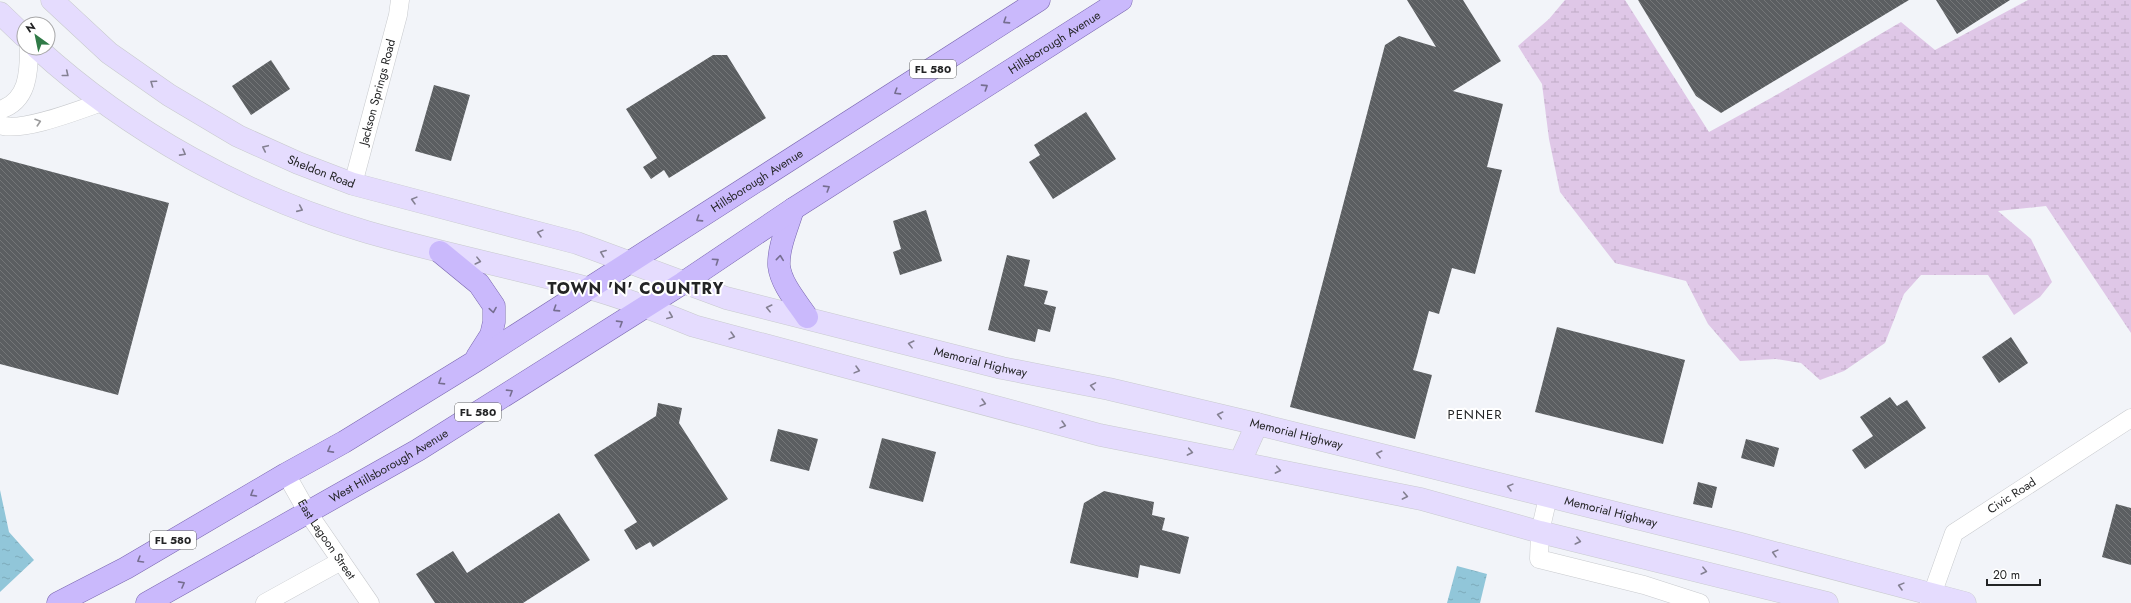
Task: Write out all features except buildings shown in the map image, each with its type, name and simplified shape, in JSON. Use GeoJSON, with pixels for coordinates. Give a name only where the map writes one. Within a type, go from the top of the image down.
{"type":"FeatureCollection","features":[{"type":"Feature","properties":{"kind":"main road","name":"Sheldon Road"},"geometry":{"type":"LineString","coordinates":[[52,0],[109,54],[169,95],[238,136],[298,163],[353,184],[577,243],[629,263]]}},
{"type":"Feature","properties":{"kind":"main road","name":"Hillsborough Avenue"},"geometry":{"type":"LineString","coordinates":[[474,362],[1039,0]]}},
{"type":"Feature","properties":{"kind":"main road","name":"Hillsborough Avenue"},"geometry":{"type":"LineString","coordinates":[[646,306],[1098,6],[1120,0]]}},
{"type":"Feature","properties":{"kind":"main road"},"geometry":{"type":"LineString","coordinates":[[0,13],[16,28]]}},
{"type":"Feature","properties":{"kind":"main road"},"geometry":{"type":"LineString","coordinates":[[46,56],[63,72],[102,102],[149,134],[226,176],[316,215],[366,232],[440,252],[589,288],[646,306],[694,326],[1100,434],[1421,499],[1540,532],[1827,603]]}},
{"type":"Feature","properties":{"kind":"main road"},"geometry":{"type":"LineString","coordinates":[[794,209],[781,246],[779,266],[787,287],[807,317]]}},
{"type":"Feature","properties":{"kind":"main road"},"geometry":{"type":"LineString","coordinates":[[440,252],[479,284],[494,306],[494,322],[491,335],[474,362]]}},
{"type":"Feature","properties":{"kind":"main road","name":"Memorial Highway"},"geometry":{"type":"LineString","coordinates":[[629,263],[726,298],[807,317],[1002,368],[1109,389],[1258,424],[1741,544],[1930,598],[1965,603]]}},
{"type":"Feature","properties":{"kind":"main road","name":"West Hillsborough Avenue"},"geometry":{"type":"LineString","coordinates":[[147,603],[418,450],[646,306]]}},
{"type":"Feature","properties":{"kind":"main road","name":"FL 580"},"geometry":{"type":"LineString","coordinates":[[58,603],[126,568],[286,474],[344,442],[474,362]]}},
{"type":"Feature","properties":{"kind":"main road"},"geometry":{"type":"LineString","coordinates":[[1240,462],[1258,424]]}},
{"type":"Feature","properties":{"kind":"street","name":"Jackson Springs Road"},"geometry":{"type":"LineString","coordinates":[[353,184],[398,15],[400,0]]}},
{"type":"Feature","properties":{"kind":"street"},"geometry":{"type":"LineString","coordinates":[[0,110],[22,96],[29,72],[29,56]]}},
{"type":"Feature","properties":{"kind":"street"},"geometry":{"type":"LineString","coordinates":[[0,125],[5,127],[30,125],[102,102]]}},
{"type":"Feature","properties":{"kind":"street","name":"Civic Road"},"geometry":{"type":"LineString","coordinates":[[1930,598],[1954,533],[2131,418]]}},
{"type":"Feature","properties":{"kind":"street","name":"East Lagoon Street"},"geometry":{"type":"LineString","coordinates":[[286,474],[308,512],[370,603]]}},
{"type":"Feature","properties":{"kind":"street"},"geometry":{"type":"LineString","coordinates":[[1548,497],[1540,532],[1539,559],[1644,585],[1700,603]]}},
{"type":"Feature","properties":{"kind":"street"},"geometry":{"type":"LineString","coordinates":[[265,603],[340,561]]}},
{"type":"Feature","properties":{"kind":"green space"},"geometry":{"type":"Polygon","coordinates":[[[1565,0],[1625,0],[1709,132],[1771,98],[1901,22],[1935,50],[2028,0],[2131,0],[2131,333],[2046,206],[1998,211],[2031,239],[2052,282],[2040,297],[2014,315],[1988,275],[1921,275],[1904,294],[1885,343],[1844,371],[1820,380],[1801,363],[1776,359],[1740,361],[1708,324],[1686,281],[1615,263],[1560,192],[1549,139],[1542,84],[1518,46],[1549,19],[1565,0]]]}},
{"type":"Feature","properties":{"kind":"water"},"geometry":{"type":"Polygon","coordinates":[[[0,490],[9,532],[34,560],[0,592],[0,490]]]}},
{"type":"Feature","properties":{"kind":"water"},"geometry":{"type":"Polygon","coordinates":[[[1457,566],[1487,574],[1480,603],[1447,603],[1457,566]]]}},
{"type":"Feature","properties":{"kind":"district","name":"TOWN 'N' COUNTRY"},"geometry":{"type":"Point","coordinates":[636,288]}},
{"type":"Feature","properties":{"kind":"district","name":"PENNER"},"geometry":{"type":"Point","coordinates":[1475,414]}}]}
